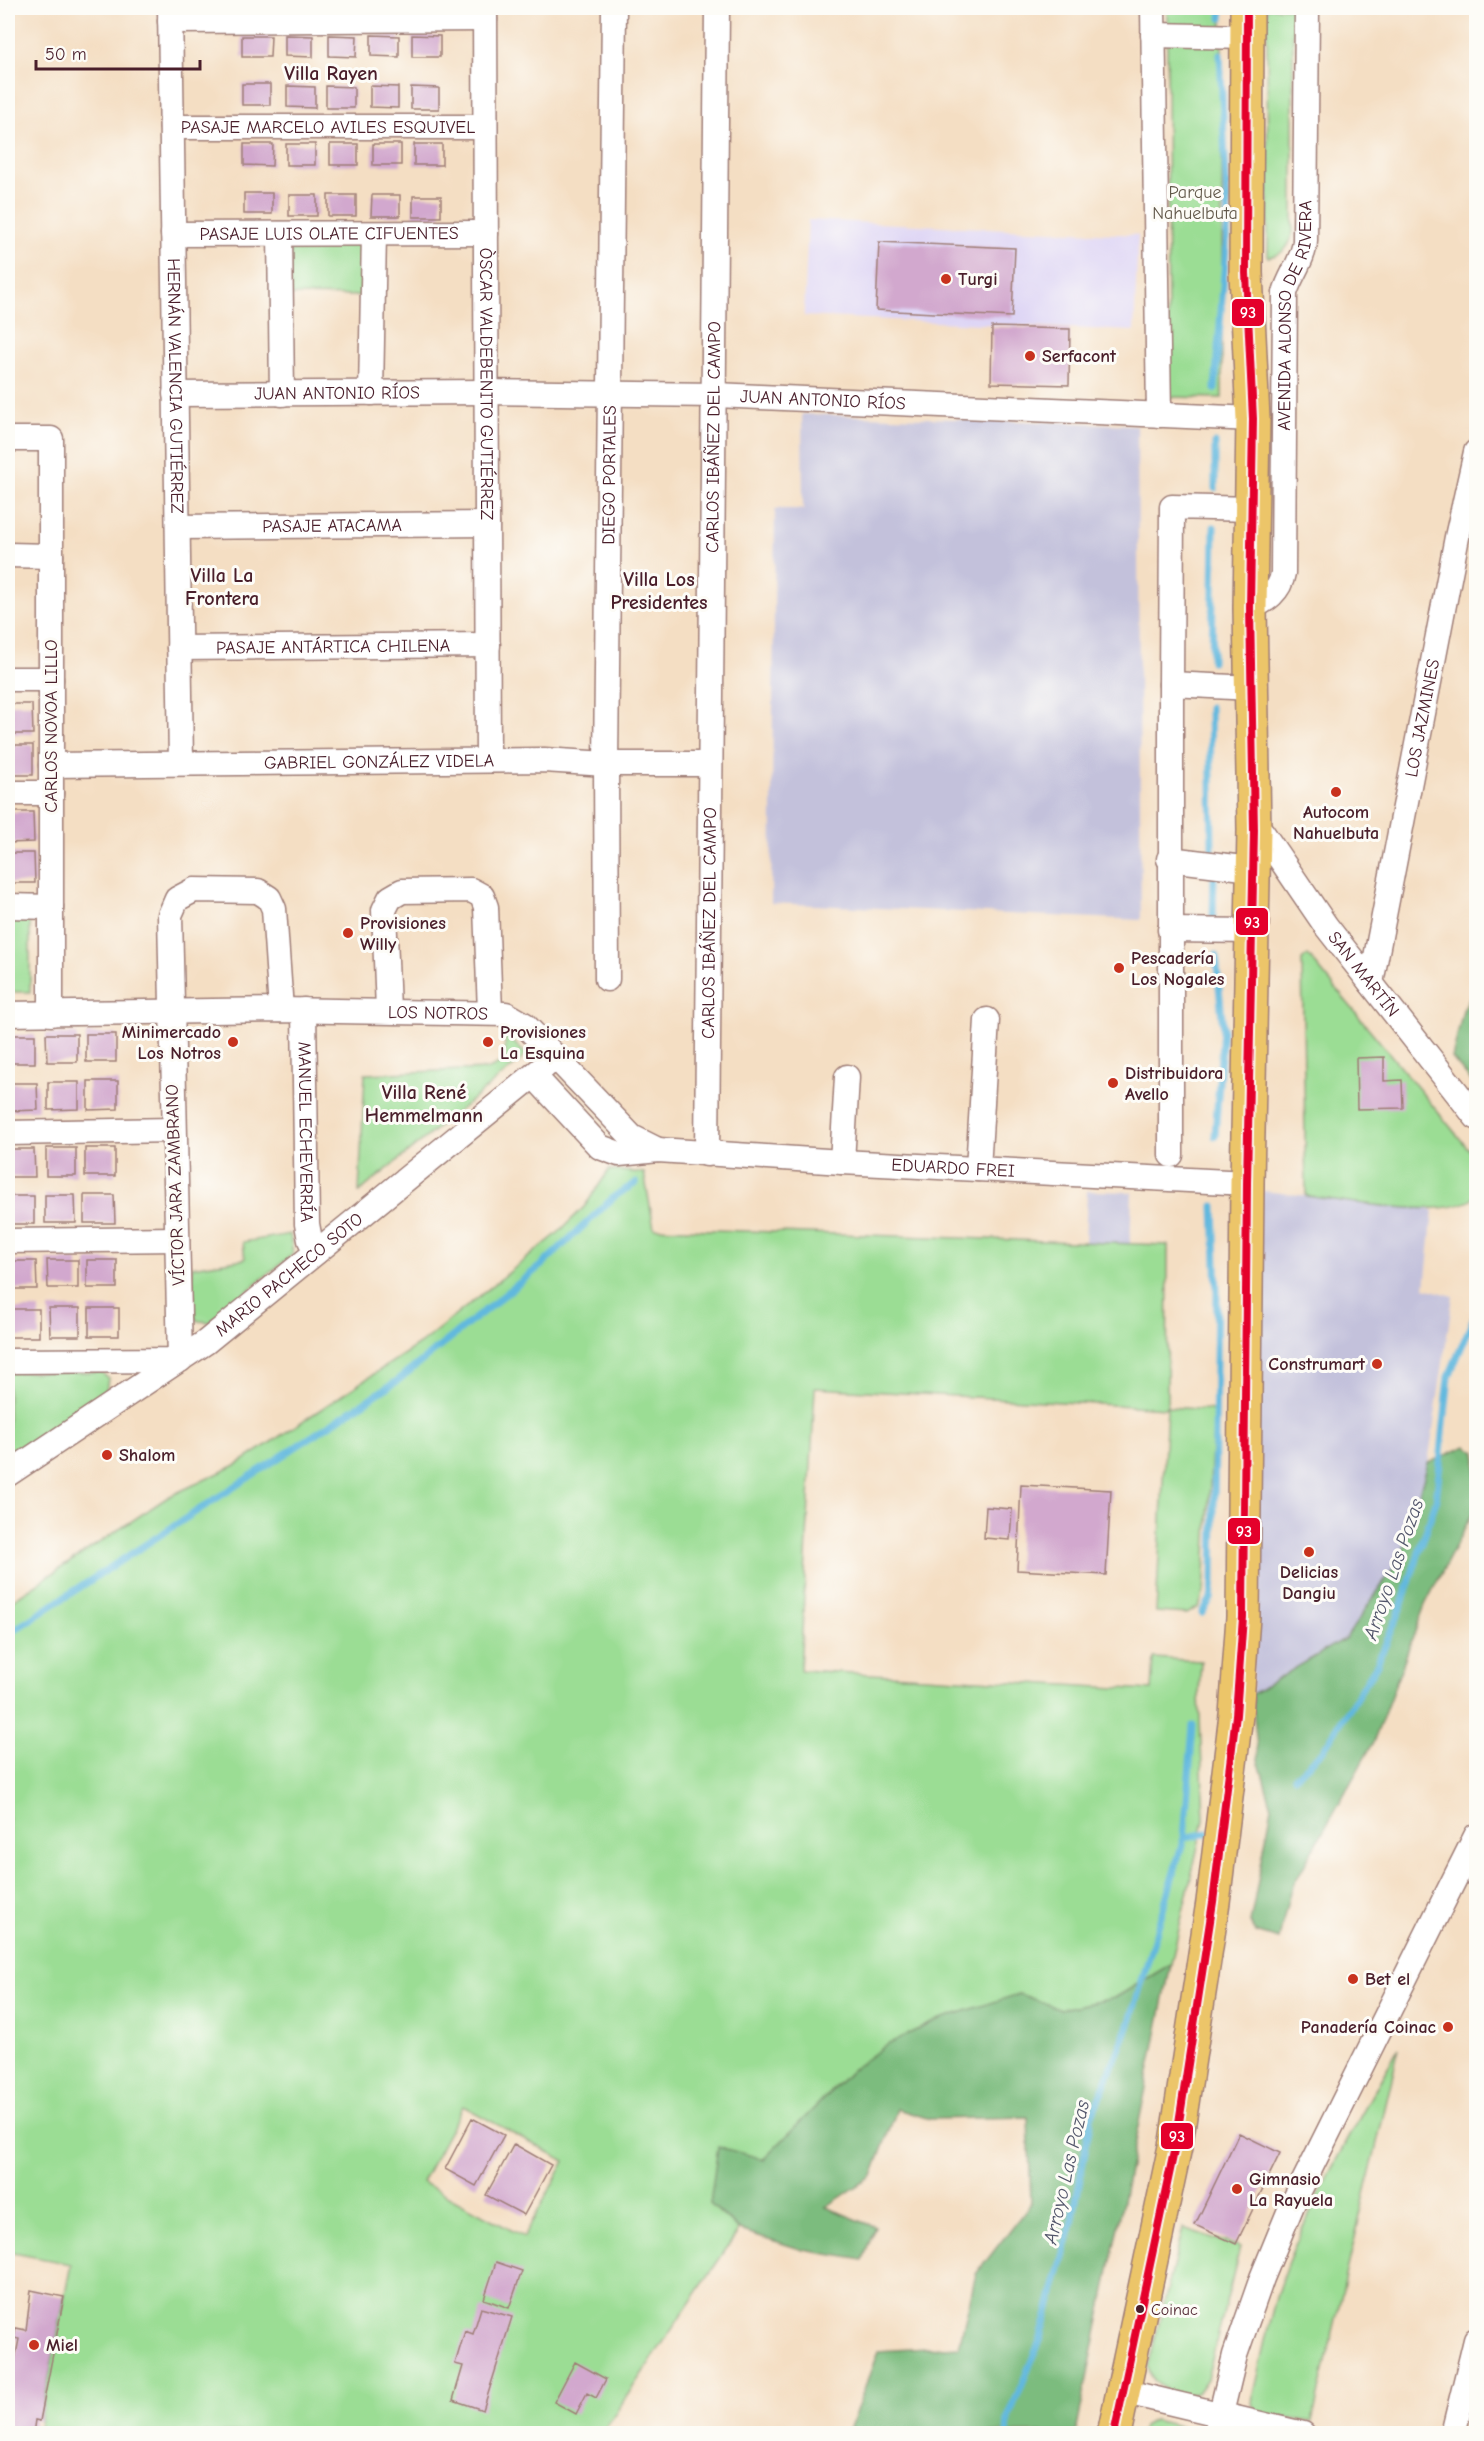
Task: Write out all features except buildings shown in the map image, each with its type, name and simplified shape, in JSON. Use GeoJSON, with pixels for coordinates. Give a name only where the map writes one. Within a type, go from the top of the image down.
{"type":"FeatureCollection","features":[{"type":"Feature","properties":{"kind":"highway"},"geometry":{"type":"LineString","coordinates":[[1114,2433],[1176,2142],[1214,1902],[1236,1715],[1243,1617],[1247,1183],[1254,830],[1250,608],[1253,419],[1246,273],[1247,22]]}},
{"type":"Feature","properties":{"kind":"street","name":"DIEGO PORTALES"},"geometry":{"type":"LineString","coordinates":[[607,980],[606,764],[614,8]]}},
{"type":"Feature","properties":{"kind":"street","name":"CARLOS IBÁÑEZ DEL CAMPO"},"geometry":{"type":"LineString","coordinates":[[707,1154],[709,764],[716,395],[717,8]]}},
{"type":"Feature","properties":{"kind":"street"},"geometry":{"type":"LineString","coordinates":[[1153,8],[1159,415]]}},
{"type":"Feature","properties":{"kind":"street","name":"AVENIDA ALONSO DE RIVERA"},"geometry":{"type":"LineString","coordinates":[[1250,608],[1270,598],[1281,582],[1283,573],[1285,292],[1290,274],[1305,250],[1307,8]]}},
{"type":"Feature","properties":{"kind":"street"},"geometry":{"type":"LineString","coordinates":[[170,14],[485,13]]}},
{"type":"Feature","properties":{"kind":"street","name":"ÒSCAR VALDEBENITO GUTIÉRREZ"},"geometry":{"type":"LineString","coordinates":[[485,13],[488,760]]}},
{"type":"Feature","properties":{"kind":"street","name":"HERNÁN VALENCIA GUTIÉRREZ"},"geometry":{"type":"LineString","coordinates":[[170,14],[181,764]]}},
{"type":"Feature","properties":{"kind":"street"},"geometry":{"type":"LineString","coordinates":[[1153,35],[1247,22]]}},
{"type":"Feature","properties":{"kind":"street","name":"PASAJE MARCELO AVILES ESQUIVEL"},"geometry":{"type":"LineString","coordinates":[[172,127],[485,127]]}},
{"type":"Feature","properties":{"kind":"street","name":"PASAJE LUIS OLATE CIFUENTES"},"geometry":{"type":"LineString","coordinates":[[173,234],[486,233]]}},
{"type":"Feature","properties":{"kind":"street"},"geometry":{"type":"LineString","coordinates":[[280,234],[282,394]]}},
{"type":"Feature","properties":{"kind":"street"},"geometry":{"type":"LineString","coordinates":[[371,393],[374,234]]}},
{"type":"Feature","properties":{"kind":"street","name":"JUAN ANTONIO RÍOS"},"geometry":{"type":"LineString","coordinates":[[176,394],[487,392],[716,395],[1253,419]]}},
{"type":"Feature","properties":{"kind":"street","name":"CARLOS NOVOA LILLO"},"geometry":{"type":"LineString","coordinates":[[8,439],[51,439],[51,1014]]}},
{"type":"Feature","properties":{"kind":"street","name":"LOS JAZMINES"},"geometry":{"type":"LineString","coordinates":[[1371,983],[1457,537],[1476,452]]}},
{"type":"Feature","properties":{"kind":"street"},"geometry":{"type":"LineString","coordinates":[[1171,1155],[1172,507],[1251,509]]}},
{"type":"Feature","properties":{"kind":"street","name":"PASAJE ATACAMA"},"geometry":{"type":"LineString","coordinates":[[178,527],[487,524]]}},
{"type":"Feature","properties":{"kind":"street"},"geometry":{"type":"LineString","coordinates":[[8,555],[51,556]]}},
{"type":"Feature","properties":{"kind":"street","name":"PASAJE ANTÁRTICA CHILENA"},"geometry":{"type":"LineString","coordinates":[[180,648],[488,645]]}},
{"type":"Feature","properties":{"kind":"street"},"geometry":{"type":"LineString","coordinates":[[8,679],[51,680]]}},
{"type":"Feature","properties":{"kind":"street"},"geometry":{"type":"LineString","coordinates":[[1171,684],[1252,688]]}},
{"type":"Feature","properties":{"kind":"street","name":"GABRIEL GONZÁLEZ VIDELA"},"geometry":{"type":"LineString","coordinates":[[51,765],[488,760],[544,760],[606,764],[709,764]]}},
{"type":"Feature","properties":{"kind":"street"},"geometry":{"type":"LineString","coordinates":[[8,793],[51,793]]}},
{"type":"Feature","properties":{"kind":"street","name":"SAN MARTÍN"},"geometry":{"type":"LineString","coordinates":[[1254,830],[1262,832],[1326,926],[1476,1117]]}},
{"type":"Feature","properties":{"kind":"street"},"geometry":{"type":"LineString","coordinates":[[1170,859],[1252,868]]}},
{"type":"Feature","properties":{"kind":"street","name":"MANUEL ECHEVERRÍA"},"geometry":{"type":"LineString","coordinates":[[170,1010],[170,915],[177,899],[194,890],[258,891],[269,898],[274,909],[292,1010],[307,1224],[316,1252]]}},
{"type":"Feature","properties":{"kind":"street"},"geometry":{"type":"LineString","coordinates":[[388,1010],[384,910],[390,898],[402,891],[471,890],[482,896],[486,907],[490,1012]]}},
{"type":"Feature","properties":{"kind":"street"},"geometry":{"type":"LineString","coordinates":[[8,906],[51,907]]}},
{"type":"Feature","properties":{"kind":"street"},"geometry":{"type":"LineString","coordinates":[[1170,930],[1253,931]]}},
{"type":"Feature","properties":{"kind":"street","name":"LOS NOTROS"},"geometry":{"type":"LineString","coordinates":[[8,1014],[170,1010],[490,1012],[516,1018],[632,1137],[658,1150]]}},
{"type":"Feature","properties":{"kind":"street","name":"VÍCTOR JARA ZAMBRANO"},"geometry":{"type":"LineString","coordinates":[[170,1010],[180,1360]]}},
{"type":"Feature","properties":{"kind":"street"},"geometry":{"type":"LineString","coordinates":[[978,1169],[987,1020]]}},
{"type":"Feature","properties":{"kind":"street","name":"MARIO PACHECO SOTO"},"geometry":{"type":"LineString","coordinates":[[8,1474],[180,1360],[556,1057]]}},
{"type":"Feature","properties":{"kind":"street"},"geometry":{"type":"LineString","coordinates":[[534,1076],[600,1147],[619,1154],[658,1150]]}},
{"type":"Feature","properties":{"kind":"street"},"geometry":{"type":"LineString","coordinates":[[842,1162],[847,1077]]}},
{"type":"Feature","properties":{"kind":"street"},"geometry":{"type":"LineString","coordinates":[[8,1132],[173,1130]]}},
{"type":"Feature","properties":{"kind":"street","name":"EDUARDO FREI"},"geometry":{"type":"LineString","coordinates":[[658,1150],[1247,1183]]}},
{"type":"Feature","properties":{"kind":"street"},"geometry":{"type":"LineString","coordinates":[[8,1241],[177,1239]]}},
{"type":"Feature","properties":{"kind":"street"},"geometry":{"type":"LineString","coordinates":[[8,1361],[180,1360]]}},
{"type":"Feature","properties":{"kind":"street"},"geometry":{"type":"LineString","coordinates":[[1218,2423],[1236,2355],[1262,2278],[1292,2205],[1476,1836]]}},
{"type":"Feature","properties":{"kind":"street"},"geometry":{"type":"LineString","coordinates":[[1453,2433],[1476,2340]]}},
{"type":"Feature","properties":{"kind":"street"},"geometry":{"type":"LineString","coordinates":[[1122,2391],[1218,2423],[1303,2433]]}},
{"type":"Feature","properties":{"kind":"shaded area"},"geometry":{"type":"Polygon","coordinates":[[[808,220],[1138,235],[1134,331],[804,316],[808,220]]]}},
{"type":"Feature","properties":{"kind":"shaded area"},"geometry":{"type":"Polygon","coordinates":[[[802,414],[1137,425],[1141,920],[771,903],[775,509],[803,509],[802,414]]]}},
{"type":"Feature","properties":{"kind":"shaded area"},"geometry":{"type":"Polygon","coordinates":[[[1254,1190],[1433,1210],[1425,1288],[1453,1296],[1428,1463],[1401,1557],[1346,1638],[1252,1694],[1254,1190]]]}},
{"type":"Feature","properties":{"kind":"shaded area"},"geometry":{"type":"Polygon","coordinates":[[[1087,1191],[1132,1192],[1130,1245],[1085,1243],[1087,1191]]]}},
{"type":"Feature","properties":{"kind":"green space","name":"Parque Nahuelbuta"},"geometry":{"type":"Polygon","coordinates":[[[1167,8],[1222,8],[1222,398],[1168,397],[1167,8]]]}},
{"type":"Feature","properties":{"kind":"green space"},"geometry":{"type":"Polygon","coordinates":[[[1267,8],[1293,8],[1293,231],[1285,249],[1268,257],[1267,8]]]}},
{"type":"Feature","properties":{"kind":"green space"},"geometry":{"type":"Polygon","coordinates":[[[291,242],[363,243],[363,296],[290,295],[291,242]]]}},
{"type":"Feature","properties":{"kind":"green space"},"geometry":{"type":"Polygon","coordinates":[[[30,918],[30,992],[8,992],[8,919],[30,918]]]}},
{"type":"Feature","properties":{"kind":"green space"},"geometry":{"type":"Polygon","coordinates":[[[1308,955],[1476,1158],[1477,1185],[1471,1199],[1458,1205],[1417,1208],[1306,1196],[1302,960],[1308,955]]]}},
{"type":"Feature","properties":{"kind":"green space"},"geometry":{"type":"Polygon","coordinates":[[[1476,987],[1476,1087],[1452,1058],[1463,1010],[1476,987]]]}},
{"type":"Feature","properties":{"kind":"green space"},"geometry":{"type":"Polygon","coordinates":[[[505,1034],[526,1054],[520,1061],[359,1192],[365,1074],[489,1069],[505,1061],[505,1034]]]}},
{"type":"Feature","properties":{"kind":"green space"},"geometry":{"type":"Polygon","coordinates":[[[609,1170],[644,1173],[654,1228],[1168,1245],[1167,1407],[1214,1410],[1204,1592],[1199,1607],[1187,1614],[1156,1612],[1167,1408],[815,1388],[800,1670],[1152,1690],[1154,1658],[1201,1661],[1199,1693],[1204,1820],[1171,1964],[1115,1998],[1061,2009],[1019,1994],[853,2069],[764,2159],[710,2204],[739,2230],[602,2433],[38,2433],[71,2264],[8,2252],[8,1603],[168,1497],[238,1464],[421,1343],[557,1234],[585,1206],[609,1170]],[[463,2106],[422,2182],[524,2237],[565,2161],[463,2106]]]}},
{"type":"Feature","properties":{"kind":"green space"},"geometry":{"type":"Polygon","coordinates":[[[290,1234],[293,1254],[209,1322],[198,1321],[195,1318],[192,1267],[245,1259],[243,1242],[290,1234]]]}},
{"type":"Feature","properties":{"kind":"green space"},"geometry":{"type":"Polygon","coordinates":[[[8,1372],[101,1372],[108,1378],[106,1393],[8,1458],[8,1372]]]}},
{"type":"Feature","properties":{"kind":"green space"},"geometry":{"type":"Polygon","coordinates":[[[1466,1446],[1476,1452],[1476,1506],[1425,1605],[1374,1741],[1290,1891],[1279,1939],[1256,1932],[1250,1923],[1272,1807],[1258,1759],[1252,1694],[1346,1638],[1401,1557],[1428,1463],[1466,1446]]]}},
{"type":"Feature","properties":{"kind":"green space"},"geometry":{"type":"Polygon","coordinates":[[[1171,1964],[1076,2433],[848,2433],[878,2351],[959,2346],[976,2274],[1031,2203],[1028,2117],[930,2119],[897,2109],[872,2176],[826,2207],[875,2227],[863,2260],[803,2250],[740,2230],[710,2204],[718,2147],[764,2159],[853,2069],[888,2044],[937,2020],[1019,1994],[1061,2009],[1115,1998],[1171,1964]]]}},
{"type":"Feature","properties":{"kind":"green space"},"geometry":{"type":"Polygon","coordinates":[[[1399,2048],[1312,2422],[1259,2414],[1252,2404],[1253,2394],[1285,2269],[1329,2174],[1399,2048]]]}},
{"type":"Feature","properties":{"kind":"green space"},"geometry":{"type":"Polygon","coordinates":[[[1183,2228],[1240,2247],[1207,2379],[1197,2393],[1189,2394],[1166,2390],[1155,2381],[1148,2367],[1183,2228]]]}},
{"type":"Feature","properties":{"kind":"green space"},"geometry":{"type":"Polygon","coordinates":[[[1153,2420],[1188,2428],[1194,2433],[1142,2433],[1143,2426],[1153,2420]]]}},
{"type":"Feature","properties":{"kind":"waterway"},"geometry":{"type":"LineString","coordinates":[[1221,18],[1222,8]]}},
{"type":"Feature","properties":{"kind":"waterway"},"geometry":{"type":"LineString","coordinates":[[1215,389],[1228,221],[1220,54]]}},
{"type":"Feature","properties":{"kind":"waterway"},"geometry":{"type":"LineString","coordinates":[[1215,443],[1215,488]]}},
{"type":"Feature","properties":{"kind":"waterway"},"geometry":{"type":"LineString","coordinates":[[1212,661],[1214,527]]}},
{"type":"Feature","properties":{"kind":"waterway"},"geometry":{"type":"LineString","coordinates":[[1210,707],[1212,849]]}},
{"type":"Feature","properties":{"kind":"waterway"},"geometry":{"type":"LineString","coordinates":[[1213,916],[1214,875]]}},
{"type":"Feature","properties":{"kind":"waterway"},"geometry":{"type":"LineString","coordinates":[[1215,1136],[1223,1029],[1216,955]]}},
{"type":"Feature","properties":{"kind":"waterway"},"geometry":{"type":"LineString","coordinates":[[8,1634],[397,1381],[543,1264],[615,1196],[636,1183]]}},
{"type":"Feature","properties":{"kind":"waterway"},"geometry":{"type":"LineString","coordinates":[[1202,1613],[1211,1599],[1213,1581],[1217,1293],[1214,1206]]}},
{"type":"Feature","properties":{"kind":"waterway","name":"Arroyo Las Pozas"},"geometry":{"type":"LineString","coordinates":[[1295,1777],[1322,1752],[1376,1666],[1398,1616],[1436,1501],[1449,1376],[1476,1313]]}},
{"type":"Feature","properties":{"kind":"waterway"},"geometry":{"type":"LineString","coordinates":[[1184,1838],[1193,1726]]}},
{"type":"Feature","properties":{"kind":"waterway","name":"Arroyo Las Pozas"},"geometry":{"type":"LineString","coordinates":[[1007,2434],[1008,2418],[1041,2338],[1072,2223],[1091,2118],[1129,2025],[1184,1838],[1208,1833]]}},
{"type":"Feature","properties":{"kind":"transit line","name":"93"},"geometry":{"type":"LineString","coordinates":[[1114,2434],[1176,2142],[1213,1902],[1236,1715],[1243,1617],[1247,1183],[1254,830],[1250,608],[1253,419],[1246,273],[1247,8]]}},
{"type":"Feature","properties":{"kind":"place","name":"Turgi"},"geometry":{"type":"Point","coordinates":[946,279]}},
{"type":"Feature","properties":{"kind":"place","name":"Serfacont"},"geometry":{"type":"Point","coordinates":[1030,356]}},
{"type":"Feature","properties":{"kind":"place","name":"Autocom Nahuelbuta"},"geometry":{"type":"Point","coordinates":[1336,792]}},
{"type":"Feature","properties":{"kind":"place","name":"Provisiones Willy"},"geometry":{"type":"Point","coordinates":[348,933]}},
{"type":"Feature","properties":{"kind":"place","name":"Pescadería Los Nogales"},"geometry":{"type":"Point","coordinates":[1119,968]}},
{"type":"Feature","properties":{"kind":"place","name":"Minimercado Los Notros"},"geometry":{"type":"Point","coordinates":[233,1042]}},
{"type":"Feature","properties":{"kind":"place","name":"Provisiones La Esquina"},"geometry":{"type":"Point","coordinates":[488,1042]}},
{"type":"Feature","properties":{"kind":"place","name":"Distribuidora Avello"},"geometry":{"type":"Point","coordinates":[1113,1083]}},
{"type":"Feature","properties":{"kind":"place","name":"Construmart"},"geometry":{"type":"Point","coordinates":[1377,1364]}},
{"type":"Feature","properties":{"kind":"place","name":"Shalom"},"geometry":{"type":"Point","coordinates":[107,1455]}},
{"type":"Feature","properties":{"kind":"place","name":"Delicias Dangiu"},"geometry":{"type":"Point","coordinates":[1309,1552]}},
{"type":"Feature","properties":{"kind":"place","name":"Bet el"},"geometry":{"type":"Point","coordinates":[1353,1979]}},
{"type":"Feature","properties":{"kind":"place","name":"Panadería Coinac"},"geometry":{"type":"Point","coordinates":[1448,2027]}},
{"type":"Feature","properties":{"kind":"place","name":"Gimnasio La Rayuela"},"geometry":{"type":"Point","coordinates":[1237,2189]}},
{"type":"Feature","properties":{"kind":"place","name":"Coinac"},"geometry":{"type":"Point","coordinates":[1140,2309]}},
{"type":"Feature","properties":{"kind":"place","name":"Miel"},"geometry":{"type":"Point","coordinates":[34,2345]}},
{"type":"Feature","properties":{"kind":"district","name":"Villa Rayen"},"geometry":{"type":"Point","coordinates":[331,73]}},
{"type":"Feature","properties":{"kind":"district","name":"Villa La Frontera"},"geometry":{"type":"Point","coordinates":[222,586]}},
{"type":"Feature","properties":{"kind":"district","name":"Villa Los Presidentes"},"geometry":{"type":"Point","coordinates":[659,590]}},
{"type":"Feature","properties":{"kind":"district","name":"Villa René Hemmelmann"},"geometry":{"type":"Point","coordinates":[424,1104]}}]}
